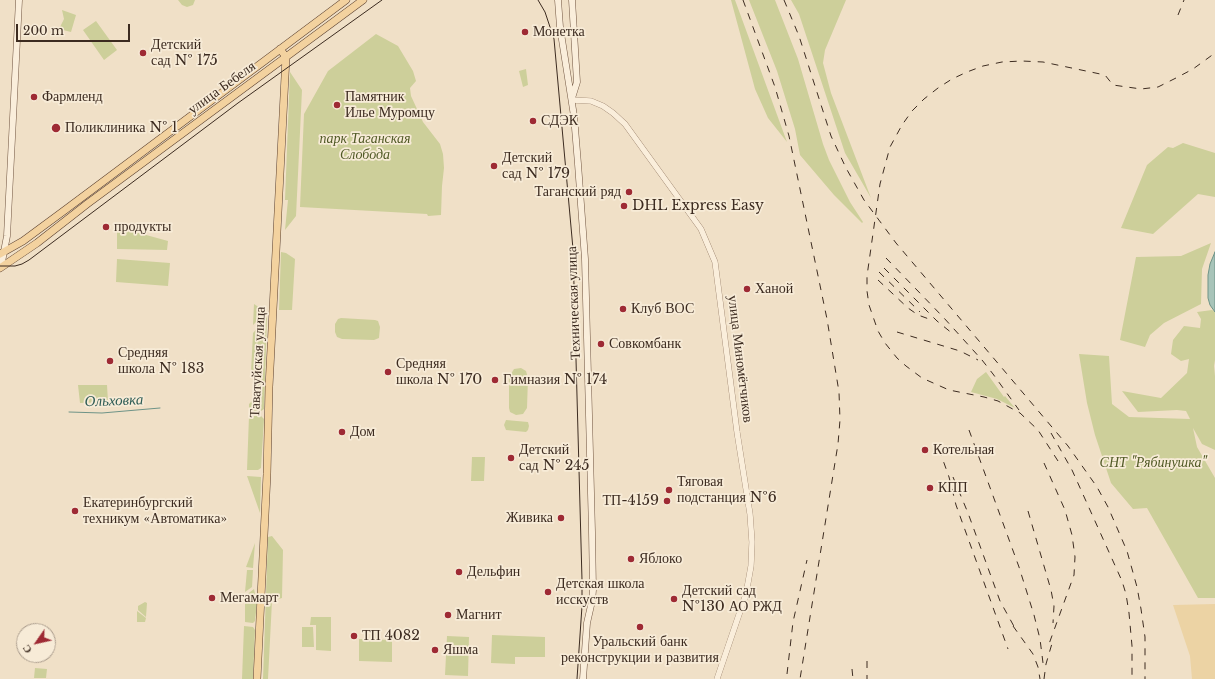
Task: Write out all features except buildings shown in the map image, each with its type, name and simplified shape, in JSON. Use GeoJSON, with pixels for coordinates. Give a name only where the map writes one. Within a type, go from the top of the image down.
{"type":"FeatureCollection","features":[{"type":"Feature","properties":{"kind":"main road"},"geometry":{"type":"LineString","coordinates":[[1,267],[8,215],[19,0]]}},
{"type":"Feature","properties":{"kind":"main road","name":"улица Бебеля"},"geometry":{"type":"LineString","coordinates":[[3,252],[23,241],[346,0]]}},
{"type":"Feature","properties":{"kind":"main road","name":"улица Бебеля"},"geometry":{"type":"LineString","coordinates":[[1,267],[37,243],[87,204],[363,0]]}},
{"type":"Feature","properties":{"kind":"main road","name":"Техническая улица"},"geometry":{"type":"LineString","coordinates":[[558,0],[560,27],[572,100],[585,259],[592,532],[592,596],[583,679]]}},
{"type":"Feature","properties":{"kind":"main road"},"geometry":{"type":"LineString","coordinates":[[572,0],[577,82],[572,100]]}},
{"type":"Feature","properties":{"kind":"main road"},"geometry":{"type":"LineString","coordinates":[[280,49],[286,57]]}},
{"type":"Feature","properties":{"kind":"main road","name":"Таватуйская улица"},"geometry":{"type":"LineString","coordinates":[[257,679],[267,474],[269,387],[286,57]]}},
{"type":"Feature","properties":{"kind":"street","name":"улица Миномётчиков"},"geometry":{"type":"LineString","coordinates":[[572,100],[590,101],[603,106],[625,124],[701,229],[714,262],[737,432],[750,514],[752,542],[751,566],[746,594],[717,679]]}},
{"type":"Feature","properties":{"kind":"green space"},"geometry":{"type":"Polygon","coordinates":[[[178,0],[195,0],[193,5],[187,7],[182,5],[178,0]]]}},
{"type":"Feature","properties":{"kind":"green space"},"geometry":{"type":"Polygon","coordinates":[[[731,0],[735,0],[787,142],[768,118],[755,89],[731,0]]]}},
{"type":"Feature","properties":{"kind":"green space"},"geometry":{"type":"Polygon","coordinates":[[[749,0],[775,0],[798,59],[829,160],[850,202],[863,222],[862,223],[834,195],[800,155],[795,129],[777,71],[749,0]]]}},
{"type":"Feature","properties":{"kind":"green space"},"geometry":{"type":"Polygon","coordinates":[[[791,0],[846,0],[825,50],[823,63],[831,93],[871,198],[845,153],[799,14],[791,0]]]}},
{"type":"Feature","properties":{"kind":"green space"},"geometry":{"type":"Polygon","coordinates":[[[62,10],[76,15],[71,32],[59,29],[64,19],[62,10]]]}},
{"type":"Feature","properties":{"kind":"green space"},"geometry":{"type":"Polygon","coordinates":[[[96,21],[117,50],[104,60],[83,30],[96,21]]]}},
{"type":"Feature","properties":{"kind":"green space","name":"парк Таганская Слобода"},"geometry":{"type":"Polygon","coordinates":[[[376,34],[398,46],[413,71],[416,81],[410,88],[411,96],[423,122],[440,144],[443,154],[444,168],[441,215],[428,216],[427,214],[300,207],[304,114],[328,71],[376,34]]]}},
{"type":"Feature","properties":{"kind":"green space"},"geometry":{"type":"Polygon","coordinates":[[[526,69],[528,85],[523,87],[519,71],[526,69]]]}},
{"type":"Feature","properties":{"kind":"green space"},"geometry":{"type":"Polygon","coordinates":[[[290,72],[302,90],[296,216],[285,230],[288,200],[285,200],[290,72]]]}},
{"type":"Feature","properties":{"kind":"green space"},"geometry":{"type":"Polygon","coordinates":[[[1183,143],[1215,153],[1215,197],[1198,194],[1153,234],[1121,228],[1147,165],[1168,147],[1173,148],[1183,143]]]}},
{"type":"Feature","properties":{"kind":"green space"},"geometry":{"type":"Polygon","coordinates":[[[117,227],[168,241],[167,250],[117,249],[117,227]]]}},
{"type":"Feature","properties":{"kind":"green space"},"geometry":{"type":"Polygon","coordinates":[[[1211,243],[1202,269],[1201,304],[1164,323],[1150,335],[1145,347],[1120,340],[1136,257],[1181,256],[1211,243]]]}},
{"type":"Feature","properties":{"kind":"green space"},"geometry":{"type":"Polygon","coordinates":[[[281,252],[286,253],[295,259],[292,310],[279,310],[281,252]]]}},
{"type":"Feature","properties":{"kind":"green space"},"geometry":{"type":"Polygon","coordinates":[[[117,259],[170,263],[168,286],[116,282],[117,259]]]}},
{"type":"Feature","properties":{"kind":"green space"},"geometry":{"type":"Polygon","coordinates":[[[254,304],[266,312],[253,325],[254,304]]]}},
{"type":"Feature","properties":{"kind":"green space","name":"СНТ \"Рябинушка\""},"geometry":{"type":"Polygon","coordinates":[[[1212,310],[1215,312],[1215,450],[1202,444],[1193,428],[1197,447],[1215,478],[1215,598],[1198,598],[1147,508],[1133,509],[1111,483],[1095,435],[1087,403],[1079,354],[1109,356],[1112,404],[1129,417],[1190,419],[1186,411],[1138,412],[1122,391],[1161,398],[1187,373],[1189,359],[1181,361],[1171,354],[1173,340],[1184,326],[1200,328],[1201,319],[1197,312],[1212,310]]]}},
{"type":"Feature","properties":{"kind":"green space"},"geometry":{"type":"Polygon","coordinates":[[[267,317],[264,409],[261,411],[249,410],[249,404],[256,397],[257,377],[251,372],[253,333],[267,317]]]}},
{"type":"Feature","properties":{"kind":"green space"},"geometry":{"type":"Polygon","coordinates":[[[338,319],[378,321],[380,327],[379,338],[374,340],[342,339],[337,337],[335,332],[335,324],[338,319]]]}},
{"type":"Feature","properties":{"kind":"green space"},"geometry":{"type":"Polygon","coordinates":[[[521,368],[526,371],[528,378],[527,408],[523,414],[516,415],[510,412],[509,408],[509,377],[514,369],[521,368]]]}},
{"type":"Feature","properties":{"kind":"green space"},"geometry":{"type":"Polygon","coordinates":[[[986,372],[1004,397],[1005,396],[1015,408],[997,399],[971,392],[977,379],[986,372]]]}},
{"type":"Feature","properties":{"kind":"green space"},"geometry":{"type":"Polygon","coordinates":[[[78,385],[107,385],[108,402],[80,403],[78,385]]]}},
{"type":"Feature","properties":{"kind":"green space"},"geometry":{"type":"Polygon","coordinates":[[[249,416],[261,416],[264,419],[261,468],[258,470],[247,470],[249,416]]]}},
{"type":"Feature","properties":{"kind":"green space"},"geometry":{"type":"Polygon","coordinates":[[[506,420],[528,422],[528,430],[526,432],[506,430],[504,425],[506,420]]]}},
{"type":"Feature","properties":{"kind":"green space"},"geometry":{"type":"Polygon","coordinates":[[[472,457],[485,457],[484,481],[471,481],[472,457]]]}},
{"type":"Feature","properties":{"kind":"green space"},"geometry":{"type":"Polygon","coordinates":[[[247,476],[261,477],[260,513],[247,476]]]}},
{"type":"Feature","properties":{"kind":"green space"},"geometry":{"type":"Polygon","coordinates":[[[272,536],[283,550],[282,598],[272,601],[268,679],[263,679],[268,537],[272,536]]]}},
{"type":"Feature","properties":{"kind":"green space"},"geometry":{"type":"Polygon","coordinates":[[[255,543],[253,568],[246,567],[255,543]]]}},
{"type":"Feature","properties":{"kind":"green space"},"geometry":{"type":"Polygon","coordinates":[[[247,570],[253,570],[252,587],[245,592],[247,570]]]}},
{"type":"Feature","properties":{"kind":"green space"},"geometry":{"type":"Polygon","coordinates":[[[254,589],[257,603],[255,621],[253,623],[245,622],[245,596],[254,589]]]}},
{"type":"Feature","properties":{"kind":"green space"},"geometry":{"type":"Polygon","coordinates":[[[145,602],[147,603],[146,617],[138,610],[138,606],[145,602]]]}},
{"type":"Feature","properties":{"kind":"green space"},"geometry":{"type":"Polygon","coordinates":[[[137,611],[146,618],[145,622],[137,622],[137,611]]]}},
{"type":"Feature","properties":{"kind":"green space"},"geometry":{"type":"Polygon","coordinates":[[[311,617],[331,617],[331,651],[316,650],[316,625],[310,625],[311,617]]]}},
{"type":"Feature","properties":{"kind":"green space"},"geometry":{"type":"Polygon","coordinates":[[[244,626],[253,627],[255,630],[253,679],[242,679],[244,626]]]}},
{"type":"Feature","properties":{"kind":"green space"},"geometry":{"type":"Polygon","coordinates":[[[302,627],[313,627],[314,647],[302,647],[302,627]]]}},
{"type":"Feature","properties":{"kind":"green space"},"geometry":{"type":"Polygon","coordinates":[[[492,635],[545,637],[545,657],[515,657],[515,664],[491,663],[492,635]]]}},
{"type":"Feature","properties":{"kind":"green space"},"geometry":{"type":"Polygon","coordinates":[[[447,636],[469,637],[468,676],[445,675],[447,636]]]}},
{"type":"Feature","properties":{"kind":"green space"},"geometry":{"type":"Polygon","coordinates":[[[359,639],[392,640],[392,662],[359,661],[359,639]]]}},
{"type":"Feature","properties":{"kind":"green space"},"geometry":{"type":"Polygon","coordinates":[[[35,668],[47,669],[46,678],[34,678],[35,668]]]}},
{"type":"Feature","properties":{"kind":"sand"},"geometry":{"type":"Polygon","coordinates":[[[1215,604],[1215,679],[1192,679],[1190,656],[1173,605],[1215,604]]]}},
{"type":"Feature","properties":{"kind":"shaded area"},"geometry":{"type":"Polygon","coordinates":[[[1215,252],[1215,312],[1210,305],[1208,298],[1208,275],[1210,264],[1215,252]]]}},
{"type":"Feature","properties":{"kind":"waterway","name":"Ольховка"},"geometry":{"type":"LineString","coordinates":[[69,412],[102,413],[160,408]]}},
{"type":"Feature","properties":{"kind":"tram line"},"geometry":{"type":"LineString","coordinates":[[0,266],[15,266],[29,260],[238,103],[382,0]]}},
{"type":"Feature","properties":{"kind":"tram line"},"geometry":{"type":"LineString","coordinates":[[538,0],[545,12],[554,39],[573,249],[582,580],[582,606],[577,679]]}},
{"type":"Feature","properties":{"kind":"railway"},"geometry":{"type":"LineString","coordinates":[[743,0],[775,87],[789,136],[827,319],[839,392],[840,420],[838,444],[800,679]]}},
{"type":"Feature","properties":{"kind":"railway"},"geometry":{"type":"LineString","coordinates":[[784,0],[799,36],[831,136],[846,168],[864,200],[896,243],[1068,446],[1097,487],[1108,507],[1127,551],[1137,587],[1145,637],[1145,679]]}},
{"type":"Feature","properties":{"kind":"railway"},"geometry":{"type":"LineString","coordinates":[[1178,15],[1184,0]]}},
{"type":"Feature","properties":{"kind":"railway"},"geometry":{"type":"LineString","coordinates":[[1058,461],[1038,430],[1020,413],[998,401],[949,390],[922,378],[897,358],[878,331],[869,305],[867,276],[880,184],[890,147],[902,125],[912,111],[924,99],[952,79],[983,66],[1002,62],[1043,62],[1105,75],[1113,85],[1141,89],[1158,87],[1193,69],[1215,53]]}},
{"type":"Feature","properties":{"kind":"railway"},"geometry":{"type":"LineString","coordinates":[[886,258],[982,360],[1019,410]]}},
{"type":"Feature","properties":{"kind":"railway"},"geometry":{"type":"LineString","coordinates":[[884,268],[937,321],[953,334]]}},
{"type":"Feature","properties":{"kind":"railway"},"geometry":{"type":"LineString","coordinates":[[879,272],[920,312]]}},
{"type":"Feature","properties":{"kind":"railway"},"geometry":{"type":"LineString","coordinates":[[878,280],[908,308],[918,315],[929,319]]}},
{"type":"Feature","properties":{"kind":"railway"},"geometry":{"type":"LineString","coordinates":[[897,332],[960,351],[978,360]]}},
{"type":"Feature","properties":{"kind":"railway"},"geometry":{"type":"LineString","coordinates":[[969,430],[1019,567],[1034,615],[1040,639],[1043,663]]}},
{"type":"Feature","properties":{"kind":"railway"},"geometry":{"type":"LineString","coordinates":[[1051,433],[1072,470],[1122,581],[1129,613],[1132,646],[1132,679]]}},
{"type":"Feature","properties":{"kind":"railway"},"geometry":{"type":"LineString","coordinates":[[939,449],[949,477],[956,505],[1008,649]]}},
{"type":"Feature","properties":{"kind":"railway"},"geometry":{"type":"LineString","coordinates":[[1044,463],[1065,510],[1072,535],[1075,557],[1074,575],[1049,644]]}},
{"type":"Feature","properties":{"kind":"railway"},"geometry":{"type":"LineString","coordinates":[[953,477],[968,513],[1000,601],[1016,630]]}},
{"type":"Feature","properties":{"kind":"railway"},"geometry":{"type":"LineString","coordinates":[[1028,511],[1051,590],[1054,606],[1053,623]]}},
{"type":"Feature","properties":{"kind":"railway"},"geometry":{"type":"LineString","coordinates":[[787,674],[793,622],[807,560]]}},
{"type":"Feature","properties":{"kind":"railway"},"geometry":{"type":"LineString","coordinates":[[1013,626],[1033,654],[1038,667],[1040,679]]}},
{"type":"Feature","properties":{"kind":"railway"},"geometry":{"type":"LineString","coordinates":[[1044,679],[1046,664],[1053,640]]}},
{"type":"Feature","properties":{"kind":"railway"},"geometry":{"type":"LineString","coordinates":[[867,661],[867,679]]}},
{"type":"Feature","properties":{"kind":"railway"},"geometry":{"type":"LineString","coordinates":[[852,669],[853,679]]}},
{"type":"Feature","properties":{"kind":"place","name":"Монетка"},"geometry":{"type":"Point","coordinates":[525,32]}},
{"type":"Feature","properties":{"kind":"place","name":"Детский сад № 175"},"geometry":{"type":"Point","coordinates":[143,53]}},
{"type":"Feature","properties":{"kind":"place","name":"Фармленд"},"geometry":{"type":"Point","coordinates":[34,97]}},
{"type":"Feature","properties":{"kind":"place","name":"Памятник Илье Муромцу"},"geometry":{"type":"Point","coordinates":[337,105]}},
{"type":"Feature","properties":{"kind":"place","name":"СДЭК"},"geometry":{"type":"Point","coordinates":[533,121]}},
{"type":"Feature","properties":{"kind":"place","name":"Поликлиника № 1"},"geometry":{"type":"Point","coordinates":[56,128]}},
{"type":"Feature","properties":{"kind":"place","name":"Детский сад № 179"},"geometry":{"type":"Point","coordinates":[494,166]}},
{"type":"Feature","properties":{"kind":"place","name":"Таганский ряд"},"geometry":{"type":"Point","coordinates":[629,192]}},
{"type":"Feature","properties":{"kind":"place","name":"DHL Express Easy"},"geometry":{"type":"Point","coordinates":[624,206]}},
{"type":"Feature","properties":{"kind":"place","name":"продукты"},"geometry":{"type":"Point","coordinates":[106,227]}},
{"type":"Feature","properties":{"kind":"place","name":"Ханой"},"geometry":{"type":"Point","coordinates":[747,289]}},
{"type":"Feature","properties":{"kind":"place","name":"Клуб ВОС"},"geometry":{"type":"Point","coordinates":[623,309]}},
{"type":"Feature","properties":{"kind":"place","name":"Совкомбанк"},"geometry":{"type":"Point","coordinates":[601,344]}},
{"type":"Feature","properties":{"kind":"place","name":"Средняя школа № 183"},"geometry":{"type":"Point","coordinates":[110,361]}},
{"type":"Feature","properties":{"kind":"place","name":"Средняя школа № 170"},"geometry":{"type":"Point","coordinates":[388,372]}},
{"type":"Feature","properties":{"kind":"place","name":"Гимназия № 174"},"geometry":{"type":"Point","coordinates":[495,380]}},
{"type":"Feature","properties":{"kind":"place","name":"Дом"},"geometry":{"type":"Point","coordinates":[342,432]}},
{"type":"Feature","properties":{"kind":"place","name":"Котельная"},"geometry":{"type":"Point","coordinates":[925,450]}},
{"type":"Feature","properties":{"kind":"place","name":"Детский сад № 245"},"geometry":{"type":"Point","coordinates":[511,458]}},
{"type":"Feature","properties":{"kind":"place","name":"КПП"},"geometry":{"type":"Point","coordinates":[930,488]}},
{"type":"Feature","properties":{"kind":"place","name":"Тяговая подстанция №6"},"geometry":{"type":"Point","coordinates":[669,490]}},
{"type":"Feature","properties":{"kind":"place","name":"ТП-4159"},"geometry":{"type":"Point","coordinates":[667,501]}},
{"type":"Feature","properties":{"kind":"place","name":"Екатеринбургский техникум «Автоматика»"},"geometry":{"type":"Point","coordinates":[75,511]}},
{"type":"Feature","properties":{"kind":"place","name":"Живика"},"geometry":{"type":"Point","coordinates":[561,518]}},
{"type":"Feature","properties":{"kind":"place","name":"Яблоко"},"geometry":{"type":"Point","coordinates":[631,559]}},
{"type":"Feature","properties":{"kind":"place","name":"Дельфин"},"geometry":{"type":"Point","coordinates":[459,572]}},
{"type":"Feature","properties":{"kind":"place","name":"Детская школа исскуств"},"geometry":{"type":"Point","coordinates":[548,592]}},
{"type":"Feature","properties":{"kind":"place","name":"Мегамарт"},"geometry":{"type":"Point","coordinates":[212,598]}},
{"type":"Feature","properties":{"kind":"place","name":"Детский сад №130 АО РЖД"},"geometry":{"type":"Point","coordinates":[674,599]}},
{"type":"Feature","properties":{"kind":"place","name":"Магнит"},"geometry":{"type":"Point","coordinates":[448,615]}},
{"type":"Feature","properties":{"kind":"place","name":"Уральский банк реконструкции и развития"},"geometry":{"type":"Point","coordinates":[640,627]}},
{"type":"Feature","properties":{"kind":"place","name":"ТП 4082"},"geometry":{"type":"Point","coordinates":[354,636]}},
{"type":"Feature","properties":{"kind":"place","name":"Яшма"},"geometry":{"type":"Point","coordinates":[435,650]}}]}
